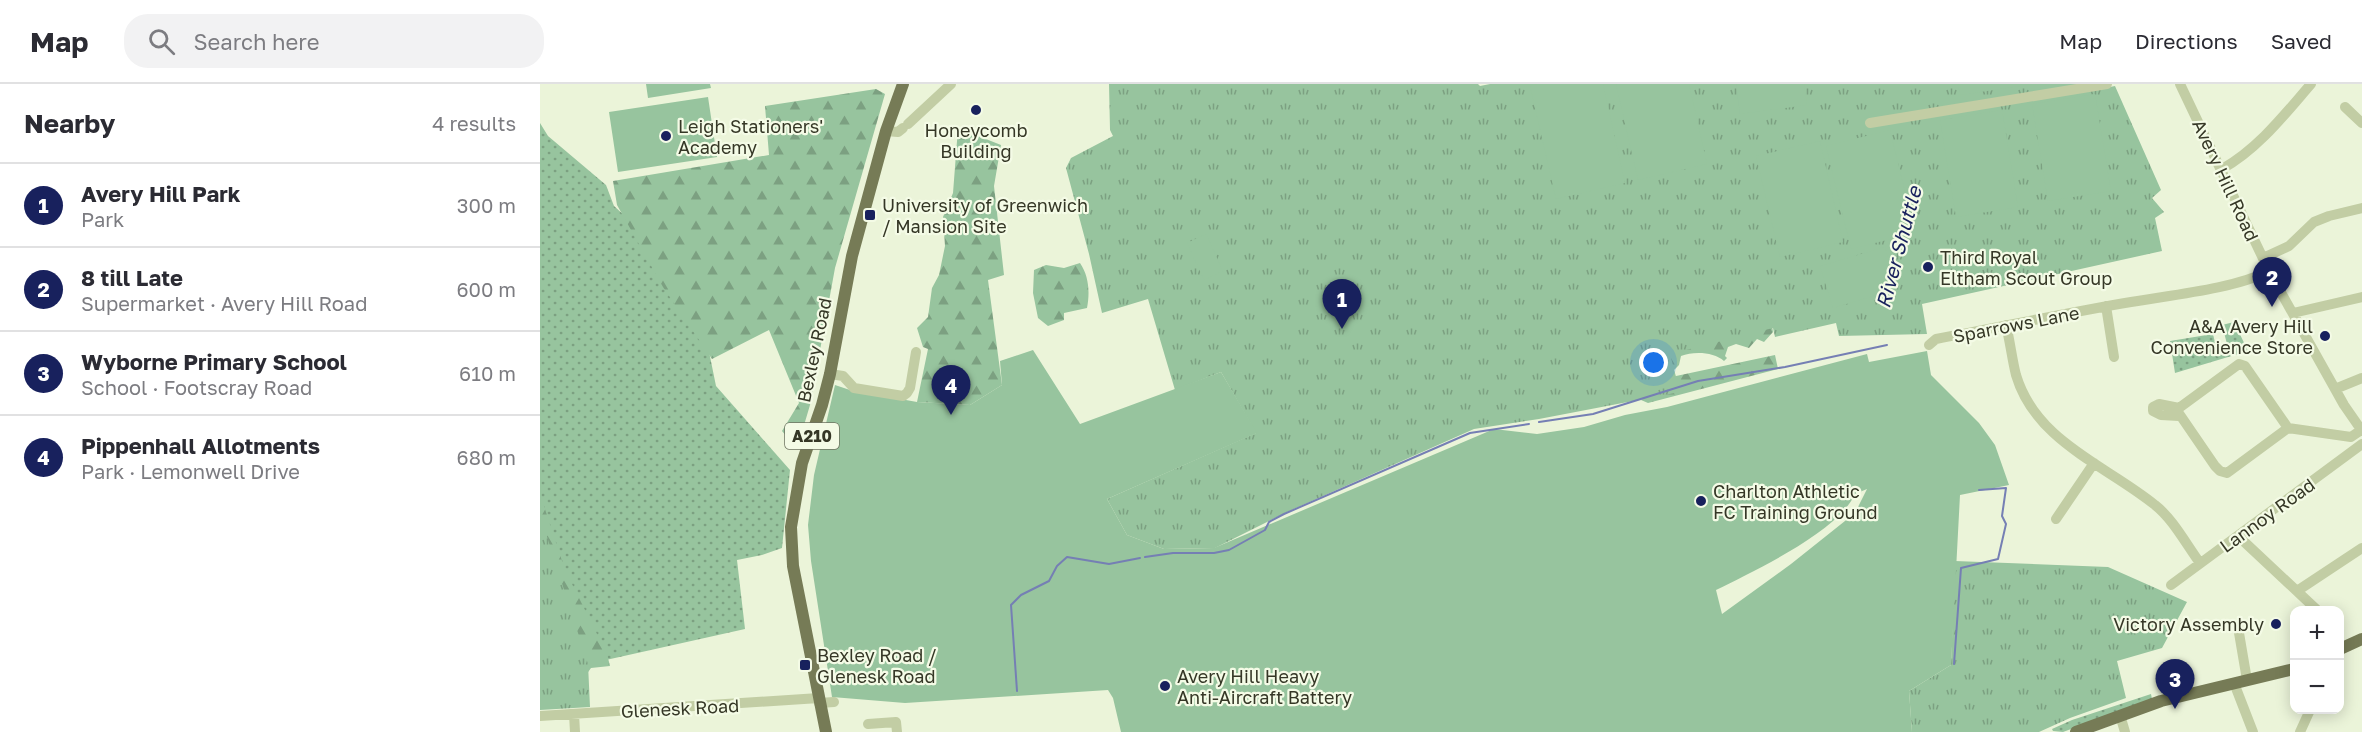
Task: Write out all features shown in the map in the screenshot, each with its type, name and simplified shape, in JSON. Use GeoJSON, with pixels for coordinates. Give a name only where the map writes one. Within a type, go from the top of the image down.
{"type":"FeatureCollection","features":[{"type":"Feature","properties":{"kind":"main road","name":"Bexley Road"},"geometry":{"type":"LineString","coordinates":[[826,732],[793,566],[791,527],[802,463],[830,375],[852,256],[886,131],[903,84]]}},
{"type":"Feature","properties":{"kind":"main road"},"geometry":{"type":"LineString","coordinates":[[2344,646],[2362,639]]}},
{"type":"Feature","properties":{"kind":"main road"},"geometry":{"type":"LineString","coordinates":[[2076,732],[2169,698],[2290,670]]}},
{"type":"Feature","properties":{"kind":"street"},"geometry":{"type":"LineString","coordinates":[[886,131],[898,132],[951,84]]}},
{"type":"Feature","properties":{"kind":"street"},"geometry":{"type":"LineString","coordinates":[[1870,123],[2107,84]]}},
{"type":"Feature","properties":{"kind":"street","name":"Avery Hill Road"},"geometry":{"type":"LineString","coordinates":[[2180,84],[2269,271],[2362,431]]}},
{"type":"Feature","properties":{"kind":"street"},"geometry":{"type":"LineString","coordinates":[[2222,169],[2232,164],[2271,129],[2311,84]]}},
{"type":"Feature","properties":{"kind":"street"},"geometry":{"type":"LineString","coordinates":[[2345,107],[2362,123]]}},
{"type":"Feature","properties":{"kind":"street"},"geometry":{"type":"LineString","coordinates":[[2263,258],[2289,246],[2314,222],[2362,208]]}},
{"type":"Feature","properties":{"kind":"street","name":"Sparrows Lane"},"geometry":{"type":"LineString","coordinates":[[1929,345],[1936,339],[2219,286],[2252,279],[2269,271]]}},
{"type":"Feature","properties":{"kind":"street"},"geometry":{"type":"LineString","coordinates":[[2293,313],[2362,297]]}},
{"type":"Feature","properties":{"kind":"street"},"geometry":{"type":"LineString","coordinates":[[2106,306],[2114,357]]}},
{"type":"Feature","properties":{"kind":"street"},"geometry":{"type":"LineString","coordinates":[[2006,325],[2016,375],[2036,414],[2069,446],[2157,506],[2200,563]]}},
{"type":"Feature","properties":{"kind":"street"},"geometry":{"type":"LineString","coordinates":[[830,375],[843,376],[854,388],[903,396],[908,393],[916,352]]}},
{"type":"Feature","properties":{"kind":"street"},"geometry":{"type":"LineString","coordinates":[[2288,428],[2245,366],[2240,364],[2179,412],[2217,469],[2227,473],[2288,428],[2351,437],[2362,431]]}},
{"type":"Feature","properties":{"kind":"street"},"geometry":{"type":"LineString","coordinates":[[2335,388],[2362,378]]}},
{"type":"Feature","properties":{"kind":"street","name":"Lannoy Road"},"geometry":{"type":"LineString","coordinates":[[2171,585],[2362,444]]}},
{"type":"Feature","properties":{"kind":"street"},"geometry":{"type":"LineString","coordinates":[[2056,519],[2094,463]]}},
{"type":"Feature","properties":{"kind":"street"},"geometry":{"type":"LineString","coordinates":[[2238,536],[2313,606]]}},
{"type":"Feature","properties":{"kind":"street"},"geometry":{"type":"LineString","coordinates":[[2297,591],[2361,551]]}},
{"type":"Feature","properties":{"kind":"street"},"geometry":{"type":"LineString","coordinates":[[2238,627],[2247,680]]}},
{"type":"Feature","properties":{"kind":"street"},"geometry":{"type":"LineString","coordinates":[[2234,683],[2253,732]]}},
{"type":"Feature","properties":{"kind":"street","name":"Glenesk Road"},"geometry":{"type":"LineString","coordinates":[[540,716],[834,702]]}},
{"type":"Feature","properties":{"kind":"street"},"geometry":{"type":"LineString","coordinates":[[574,714],[575,732]]}},
{"type":"Feature","properties":{"kind":"street"},"geometry":{"type":"LineString","coordinates":[[2301,732],[2308,714]]}},
{"type":"Feature","properties":{"kind":"street"},"geometry":{"type":"LineString","coordinates":[[2120,715],[2125,732]]}},
{"type":"Feature","properties":{"kind":"street"},"geometry":{"type":"LineString","coordinates":[[868,724],[896,722],[897,732]]}},
{"type":"Feature","properties":{"kind":"green space"},"geometry":{"type":"Polygon","coordinates":[[[646,84],[710,84],[711,88],[648,98],[646,84]]]}},
{"type":"Feature","properties":{"kind":"green space"},"geometry":{"type":"Polygon","coordinates":[[[1109,84],[1478,84],[1480,86],[1490,84],[2093,84],[2095,90],[2115,86],[2161,190],[2152,198],[2164,212],[2155,218],[2162,251],[1922,304],[1927,334],[1839,336],[1836,323],[1775,337],[1773,328],[1670,354],[1680,392],[1474,429],[1287,512],[1215,548],[1164,549],[1127,535],[1107,499],[1256,433],[1221,372],[1175,390],[1148,299],[1102,313],[1066,168],[1071,158],[1113,136],[1110,130],[1109,84]]]}},
{"type":"Feature","properties":{"kind":"green space"},"geometry":{"type":"Polygon","coordinates":[[[1603,84],[1625,183],[1556,199],[1530,86],[1603,84]]]}},
{"type":"Feature","properties":{"kind":"green space"},"geometry":{"type":"Polygon","coordinates":[[[1616,84],[1689,84],[1707,164],[1638,180],[1616,84]]]}},
{"type":"Feature","properties":{"kind":"green space"},"geometry":{"type":"Polygon","coordinates":[[[1736,84],[1804,84],[1807,105],[1740,114],[1736,84]]]}},
{"type":"Feature","properties":{"kind":"green space"},"geometry":{"type":"Polygon","coordinates":[[[1958,84],[2021,84],[2021,86],[1960,95],[1958,84]]]}},
{"type":"Feature","properties":{"kind":"green space"},"geometry":{"type":"Polygon","coordinates":[[[876,89],[885,94],[835,268],[810,405],[797,449],[782,431],[799,403],[769,330],[712,359],[663,287],[617,205],[613,181],[769,155],[765,106],[876,89]]]}},
{"type":"Feature","properties":{"kind":"green space"},"geometry":{"type":"Polygon","coordinates":[[[2095,94],[2111,191],[2048,201],[2032,104],[2095,94]]]}},
{"type":"Feature","properties":{"kind":"green space"},"geometry":{"type":"Polygon","coordinates":[[[708,97],[717,157],[618,172],[609,112],[708,97]]]}},
{"type":"Feature","properties":{"kind":"green space"},"geometry":{"type":"Polygon","coordinates":[[[2002,110],[2018,207],[1956,217],[1940,120],[2002,110]]]}},
{"type":"Feature","properties":{"kind":"green space"},"geometry":{"type":"Polygon","coordinates":[[[540,123],[548,136],[606,185],[614,206],[656,244],[704,327],[716,386],[790,470],[782,548],[737,560],[745,629],[588,664],[540,515],[540,123]]]}},
{"type":"Feature","properties":{"kind":"green space"},"geometry":{"type":"Polygon","coordinates":[[[958,128],[1001,145],[994,186],[1004,275],[988,280],[1002,385],[970,405],[917,402],[928,349],[923,347],[917,328],[928,317],[932,288],[939,275],[945,246],[943,217],[953,193],[958,128]]]}},
{"type":"Feature","properties":{"kind":"green space"},"geometry":{"type":"Polygon","coordinates":[[[1890,130],[1915,233],[1851,249],[1826,146],[1890,130]]]}},
{"type":"Feature","properties":{"kind":"green space"},"geometry":{"type":"Polygon","coordinates":[[[1820,141],[1843,242],[1780,257],[1756,156],[1820,141]]]}},
{"type":"Feature","properties":{"kind":"green space"},"geometry":{"type":"Polygon","coordinates":[[[1206,234],[1223,271],[1204,280],[1187,243],[1206,234]]]}},
{"type":"Feature","properties":{"kind":"green space"},"geometry":{"type":"Polygon","coordinates":[[[1885,247],[1897,289],[1833,308],[1820,266],[1885,247]]]}},
{"type":"Feature","properties":{"kind":"green space"},"geometry":{"type":"Polygon","coordinates":[[[1080,263],[1088,285],[1087,308],[1064,313],[1064,320],[1048,326],[1038,318],[1033,293],[1034,270],[1046,265],[1064,268],[1080,263]]]}},
{"type":"Feature","properties":{"kind":"green space"},"geometry":{"type":"Polygon","coordinates":[[[2234,322],[2248,351],[2175,373],[2170,341],[2213,334],[2216,347],[2227,344],[2222,325],[2234,322]]]}},
{"type":"Feature","properties":{"kind":"green space"},"geometry":{"type":"Polygon","coordinates":[[[1772,326],[1773,332],[1764,342],[1757,339],[1749,348],[1736,344],[1728,347],[1725,356],[1727,358],[1724,361],[1709,354],[1686,354],[1681,356],[1679,365],[1672,372],[1661,352],[1772,326]]]}},
{"type":"Feature","properties":{"kind":"green space"},"geometry":{"type":"Polygon","coordinates":[[[1033,350],[1080,424],[1221,372],[1257,433],[1107,499],[1127,535],[1164,549],[1214,548],[1494,429],[1537,434],[1584,427],[1867,354],[1869,362],[1927,351],[1931,375],[1979,423],[1995,445],[2009,485],[1960,495],[1951,665],[1909,691],[1912,732],[1121,732],[1113,698],[1108,690],[905,703],[832,697],[811,561],[808,525],[814,475],[835,385],[850,390],[917,402],[970,405],[1002,385],[1000,361],[1033,350]],[[1867,489],[1855,494],[1846,508],[1814,536],[1716,590],[1722,614],[1791,564],[1855,513],[1867,489]]]}},
{"type":"Feature","properties":{"kind":"green space"},"geometry":{"type":"Polygon","coordinates":[[[1775,355],[1778,369],[1648,403],[1641,400],[1676,376],[1775,355]]]}},
{"type":"Feature","properties":{"kind":"green space"},"geometry":{"type":"Polygon","coordinates":[[[540,494],[565,570],[607,654],[610,666],[591,668],[576,689],[540,567],[540,494]]]}},
{"type":"Feature","properties":{"kind":"green space"},"geometry":{"type":"Polygon","coordinates":[[[540,515],[588,664],[590,707],[540,710],[540,515]]]}},
{"type":"Feature","properties":{"kind":"green space"},"geometry":{"type":"Polygon","coordinates":[[[1955,561],[2108,567],[2187,602],[2162,648],[2117,661],[2126,698],[2039,732],[1912,732],[1909,691],[1951,665],[1955,561]]]}},
{"type":"Feature","properties":{"kind":"green space"},"geometry":{"type":"Polygon","coordinates":[[[2151,694],[2152,699],[2063,732],[2052,729],[2072,720],[2151,694]]]}},
{"type":"Feature","properties":{"kind":"waterway"},"geometry":{"type":"LineString","coordinates":[[1539,422],[1593,414],[1698,381],[1785,367],[1887,345]]}},
{"type":"Feature","properties":{"kind":"waterway"},"geometry":{"type":"LineString","coordinates":[[1145,557],[1229,550],[1265,530],[1269,522],[1284,514],[1470,433],[1529,424]]}},
{"type":"Feature","properties":{"kind":"waterway","name":"River Shuttle"},"geometry":{"type":"LineString","coordinates":[[1954,664],[1961,568],[1998,559],[2006,524],[2002,516],[2006,488],[1979,490]]}},
{"type":"Feature","properties":{"kind":"waterway"},"geometry":{"type":"LineString","coordinates":[[1017,691],[1011,605],[1021,595],[1049,581],[1057,566],[1067,557],[1109,564],[1140,558]]}},
{"type":"Feature","properties":{"kind":"place","name":"Honeycomb Building"},"geometry":{"type":"Point","coordinates":[976,110]}},
{"type":"Feature","properties":{"kind":"place","name":"Leigh Stationers' Academy"},"geometry":{"type":"Point","coordinates":[666,136]}},
{"type":"Feature","properties":{"kind":"place","name":"University of Greenwich / Mansion Site"},"geometry":{"type":"Point","coordinates":[870,215]}},
{"type":"Feature","properties":{"kind":"place","name":"Third Royal Eltham Scout Group"},"geometry":{"type":"Point","coordinates":[1928,267]}},
{"type":"Feature","properties":{"kind":"place","name":"8 till Late"},"geometry":{"type":"Point","coordinates":[2272,307]}},
{"type":"Feature","properties":{"kind":"place","name":"Avery Hill Park"},"geometry":{"type":"Point","coordinates":[1342,329]}},
{"type":"Feature","properties":{"kind":"place","name":"A&A Avery Hill Convenience Store"},"geometry":{"type":"Point","coordinates":[2325,336]}},
{"type":"Feature","properties":{"kind":"place","name":"Pippenhall Allotments"},"geometry":{"type":"Point","coordinates":[951,415]}},
{"type":"Feature","properties":{"kind":"place","name":"Charlton Athletic FC Training Ground"},"geometry":{"type":"Point","coordinates":[1701,501]}},
{"type":"Feature","properties":{"kind":"place","name":"Victory Assembly"},"geometry":{"type":"Point","coordinates":[2276,624]}},
{"type":"Feature","properties":{"kind":"place","name":"Bexley Road / Glenesk Road"},"geometry":{"type":"Point","coordinates":[805,665]}},
{"type":"Feature","properties":{"kind":"place","name":"Avery Hill Heavy Anti-Aircraft Battery"},"geometry":{"type":"Point","coordinates":[1165,686]}},
{"type":"Feature","properties":{"kind":"place","name":"Wyborne Primary School"},"geometry":{"type":"Point","coordinates":[2175,709]}}]}
